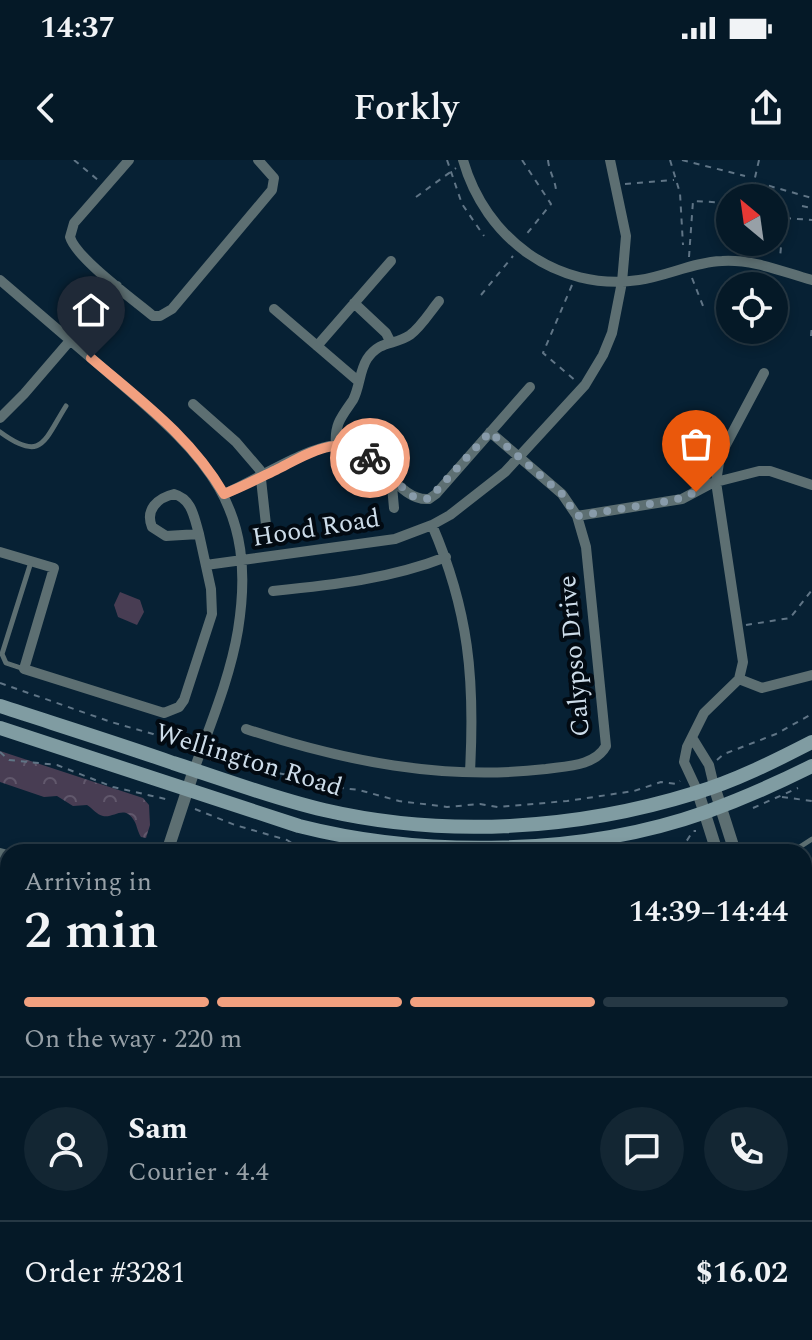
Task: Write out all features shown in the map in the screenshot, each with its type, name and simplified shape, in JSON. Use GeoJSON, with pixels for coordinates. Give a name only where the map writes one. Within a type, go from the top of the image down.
{"type":"FeatureCollection","features":[{"type":"Feature","properties":{"kind":"main road","name":"Wellington Road"},"geometry":{"type":"LineString","coordinates":[[0,706],[272,796],[386,821],[447,826],[509,826],[579,820],[698,792],[812,742]]}},
{"type":"Feature","properties":{"kind":"main road","name":"Wellington Road"},"geometry":{"type":"LineString","coordinates":[[0,728],[185,797],[322,832],[403,844]]}},
{"type":"Feature","properties":{"kind":"main road","name":"Wellington Road"},"geometry":{"type":"LineString","coordinates":[[547,844],[636,830],[704,813],[812,766]]}},
{"type":"Feature","properties":{"kind":"street"},"geometry":{"type":"LineString","coordinates":[[129,160],[74,223],[70,237],[76,249],[153,316],[168,313],[272,190],[274,178],[258,160]]}},
{"type":"Feature","properties":{"kind":"street","name":"Hood Road"},"geometry":{"type":"LineString","coordinates":[[206,565],[378,542],[432,525],[472,500],[518,458],[584,387],[612,333],[622,282],[626,236],[610,160]]}},
{"type":"Feature","properties":{"kind":"street"},"geometry":{"type":"LineString","coordinates":[[463,161],[485,211],[518,248],[545,264],[576,276],[622,282],[720,261],[738,261],[812,280]]}},
{"type":"Feature","properties":{"kind":"street"},"geometry":{"type":"LineString","coordinates":[[317,346],[391,261]]}},
{"type":"Feature","properties":{"kind":"street"},"geometry":{"type":"LineString","coordinates":[[0,280],[170,425],[200,459],[224,494],[236,527],[242,561],[241,604],[231,660],[170,844]]}},
{"type":"Feature","properties":{"kind":"street"},"geometry":{"type":"LineString","coordinates":[[0,418],[117,286]]}},
{"type":"Feature","properties":{"kind":"street"},"geometry":{"type":"LineString","coordinates":[[336,445],[337,425],[357,392],[368,357],[378,347],[413,332],[439,301]]}},
{"type":"Feature","properties":{"kind":"street"},"geometry":{"type":"LineString","coordinates":[[354,303],[386,333],[390,341]]}},
{"type":"Feature","properties":{"kind":"street"},"geometry":{"type":"LineString","coordinates":[[274,309],[358,381]]}},
{"type":"Feature","properties":{"kind":"street"},"geometry":{"type":"LineString","coordinates":[[714,844],[698,792],[684,762],[687,747],[704,713],[739,679],[743,662],[716,482],[720,456],[764,373]]}},
{"type":"Feature","properties":{"kind":"street"},"geometry":{"type":"LineString","coordinates":[[224,494],[314,450],[336,445],[357,448],[415,498],[429,499],[530,387]]}},
{"type":"Feature","properties":{"kind":"street"},"geometry":{"type":"LineString","coordinates":[[193,404],[254,459],[260,470],[267,534]]}},
{"type":"Feature","properties":{"kind":"street","name":"Calypso Drive"},"geometry":{"type":"LineString","coordinates":[[246,729],[321,752],[418,770],[529,771],[596,758],[606,746],[586,547],[577,516],[562,494],[490,432]]}},
{"type":"Feature","properties":{"kind":"street"},"geometry":{"type":"LineString","coordinates":[[577,516],[682,499],[738,475],[770,471],[812,485]]}},
{"type":"Feature","properties":{"kind":"street"},"geometry":{"type":"LineString","coordinates":[[394,479],[394,508]]}},
{"type":"Feature","properties":{"kind":"street"},"geometry":{"type":"LineString","coordinates":[[0,552],[54,568],[24,669],[158,712],[172,711],[184,700],[209,629],[212,599],[199,534],[184,497],[174,494],[166,496],[152,508],[149,521],[160,534],[199,534]]}},
{"type":"Feature","properties":{"kind":"street"},"geometry":{"type":"LineString","coordinates":[[432,525],[458,593],[469,646],[472,718],[470,771]]}},
{"type":"Feature","properties":{"kind":"street"},"geometry":{"type":"LineString","coordinates":[[273,591],[372,579],[411,571],[446,557]]}},
{"type":"Feature","properties":{"kind":"street"},"geometry":{"type":"LineString","coordinates":[[739,679],[762,688],[812,675]]}},
{"type":"Feature","properties":{"kind":"street"},"geometry":{"type":"LineString","coordinates":[[693,739],[709,765],[733,844]]}},
{"type":"Feature","properties":{"kind":"lane"},"geometry":{"type":"LineString","coordinates":[[0,432],[21,446],[34,448],[43,442],[66,406]]}},
{"type":"Feature","properties":{"kind":"lane"},"geometry":{"type":"LineString","coordinates":[[24,669],[6,663],[2,654],[31,561]]}},
{"type":"Feature","properties":{"kind":"path"},"geometry":{"type":"LineString","coordinates":[[74,160],[106,187]]}},
{"type":"Feature","properties":{"kind":"path"},"geometry":{"type":"LineString","coordinates":[[447,160],[462,204],[484,236]]}},
{"type":"Feature","properties":{"kind":"path"},"geometry":{"type":"LineString","coordinates":[[481,295],[551,204],[522,160]]}},
{"type":"Feature","properties":{"kind":"path"},"geometry":{"type":"LineString","coordinates":[[548,160],[556,194]]}},
{"type":"Feature","properties":{"kind":"path"},"geometry":{"type":"LineString","coordinates":[[670,160],[680,193],[683,245]]}},
{"type":"Feature","properties":{"kind":"path"},"geometry":{"type":"LineString","coordinates":[[682,160],[745,176]]}},
{"type":"Feature","properties":{"kind":"path"},"geometry":{"type":"LineString","coordinates":[[756,184],[759,160]]}},
{"type":"Feature","properties":{"kind":"path"},"geometry":{"type":"LineString","coordinates":[[416,197],[463,161]]}},
{"type":"Feature","properties":{"kind":"path"},"geometry":{"type":"LineString","coordinates":[[435,174],[441,178]]}},
{"type":"Feature","properties":{"kind":"path"},"geometry":{"type":"LineString","coordinates":[[616,185],[675,180]]}},
{"type":"Feature","properties":{"kind":"path"},"geometry":{"type":"LineString","coordinates":[[788,191],[812,198]]}},
{"type":"Feature","properties":{"kind":"path"},"geometry":{"type":"LineString","coordinates":[[705,311],[688,268],[693,201],[716,202]]}},
{"type":"Feature","properties":{"kind":"path"},"geometry":{"type":"LineString","coordinates":[[802,206],[812,208]]}},
{"type":"Feature","properties":{"kind":"path"},"geometry":{"type":"LineString","coordinates":[[788,218],[812,220]]}},
{"type":"Feature","properties":{"kind":"path"},"geometry":{"type":"LineString","coordinates":[[779,271],[780,256]]}},
{"type":"Feature","properties":{"kind":"path"},"geometry":{"type":"LineString","coordinates":[[576,276],[543,353],[584,387]]}},
{"type":"Feature","properties":{"kind":"path"},"geometry":{"type":"LineString","coordinates":[[811,336],[812,324]]}},
{"type":"Feature","properties":{"kind":"path"},"geometry":{"type":"LineString","coordinates":[[737,627],[790,618],[812,590]]}},
{"type":"Feature","properties":{"kind":"path"},"geometry":{"type":"LineString","coordinates":[[0,752],[9,760],[57,765],[113,787],[185,797],[235,825],[293,844]]}},
{"type":"Feature","properties":{"kind":"path"},"geometry":{"type":"LineString","coordinates":[[753,808],[781,797],[808,781]]}},
{"type":"Feature","properties":{"kind":"path"},"geometry":{"type":"LineString","coordinates":[[781,797],[812,801]]}},
{"type":"Feature","properties":{"kind":"path"},"geometry":{"type":"LineString","coordinates":[[682,844],[693,831],[709,830]]}},
{"type":"Feature","properties":{"kind":"green space"},"geometry":{"type":"Polygon","coordinates":[[[120,592],[140,600],[144,612],[137,625],[118,617],[114,605],[120,592]]]}},
{"type":"Feature","properties":{"kind":"green space"},"geometry":{"type":"Polygon","coordinates":[[[0,751],[143,798],[149,805],[150,825],[146,838],[141,837],[134,821],[126,813],[103,816],[87,805],[73,806],[57,796],[44,797],[0,782],[0,751]]]}},
{"type":"Feature","properties":{"kind":"way so far"},"geometry":{"type":"LineString","coordinates":[[370,458],[412,496],[429,499],[490,432],[562,494],[577,516],[682,499],[696,492]]}},
{"type":"Feature","properties":{"kind":"route"},"geometry":{"type":"LineString","coordinates":[[91,358],[170,425],[204,463],[224,494],[324,447],[346,445],[357,448],[370,458]]}}]}
